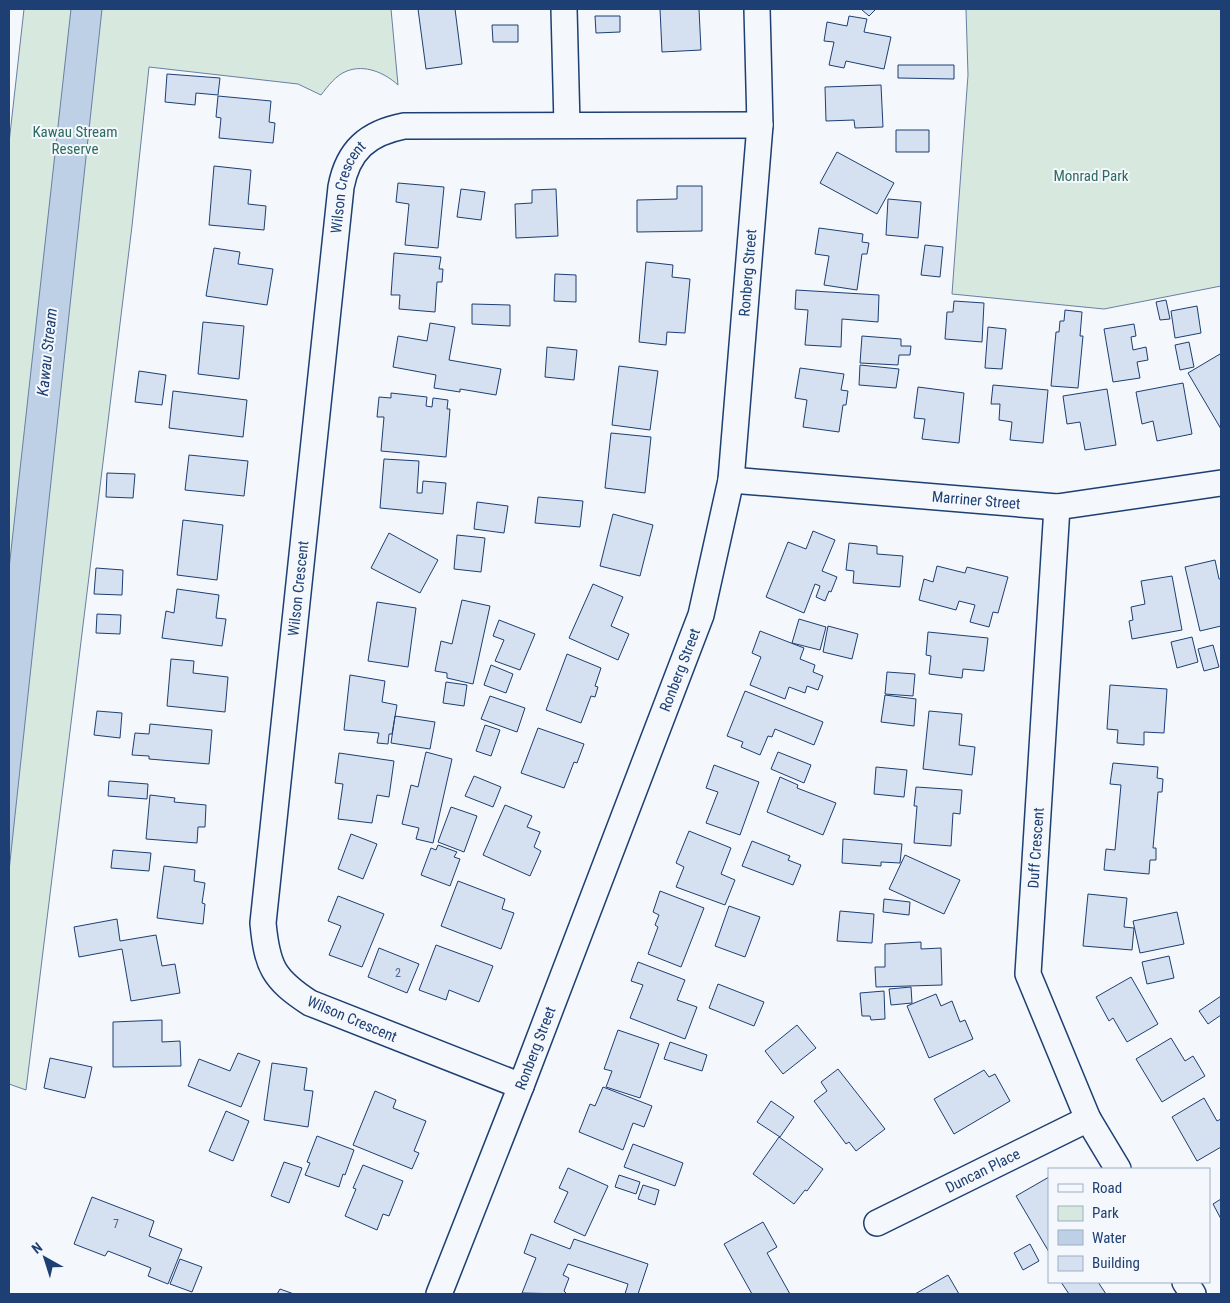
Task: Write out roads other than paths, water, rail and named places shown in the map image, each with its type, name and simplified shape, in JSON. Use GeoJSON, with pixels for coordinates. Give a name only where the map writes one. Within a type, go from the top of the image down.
{"type":"FeatureCollection","features":[{"type":"Feature","properties":{"kind":"street"},"geometry":{"type":"LineString","coordinates":[[564,9],[567,125]]}},
{"type":"Feature","properties":{"kind":"street","name":"Ronberg Street"},"geometry":{"type":"LineString","coordinates":[[439,1294],[521,1086],[701,615],[730,480],[760,125],[757,9]]}},
{"type":"Feature","properties":{"kind":"street","name":"Wilson Crescent"},"geometry":{"type":"LineString","coordinates":[[521,1086],[310,1003],[288,989],[276,973],[269,959],[265,943],[263,923],[344,170],[354,153],[375,134],[404,126],[760,125]]}},
{"type":"Feature","properties":{"kind":"street","name":"Marriner Street"},"geometry":{"type":"LineString","coordinates":[[730,480],[1057,507],[1221,483]]}},
{"type":"Feature","properties":{"kind":"street","name":"Duff Crescent"},"geometry":{"type":"LineString","coordinates":[[1057,507],[1028,974],[1088,1119],[1117,1168]]}},
{"type":"Feature","properties":{"kind":"street","name":"Duncan Place"},"geometry":{"type":"LineString","coordinates":[[877,1223],[1088,1119]]}},
{"type":"Feature","properties":{"kind":"street"},"geometry":{"type":"LineString","coordinates":[[1186,1283],[1193,1294]]}},
{"type":"Feature","properties":{"kind":"water","name":"Kawau Stream"},"geometry":{"type":"Polygon","coordinates":[[[71,9],[102,9],[9,871],[9,569],[71,9]]]}},
{"type":"Feature","properties":{"kind":"park label","name":"Kawau Stream Reserve"},"geometry":{"type":"Point","coordinates":[75,140]}},
{"type":"Feature","properties":{"kind":"park label","name":"Monrad Park"},"geometry":{"type":"Point","coordinates":[1091,176]}}]}
